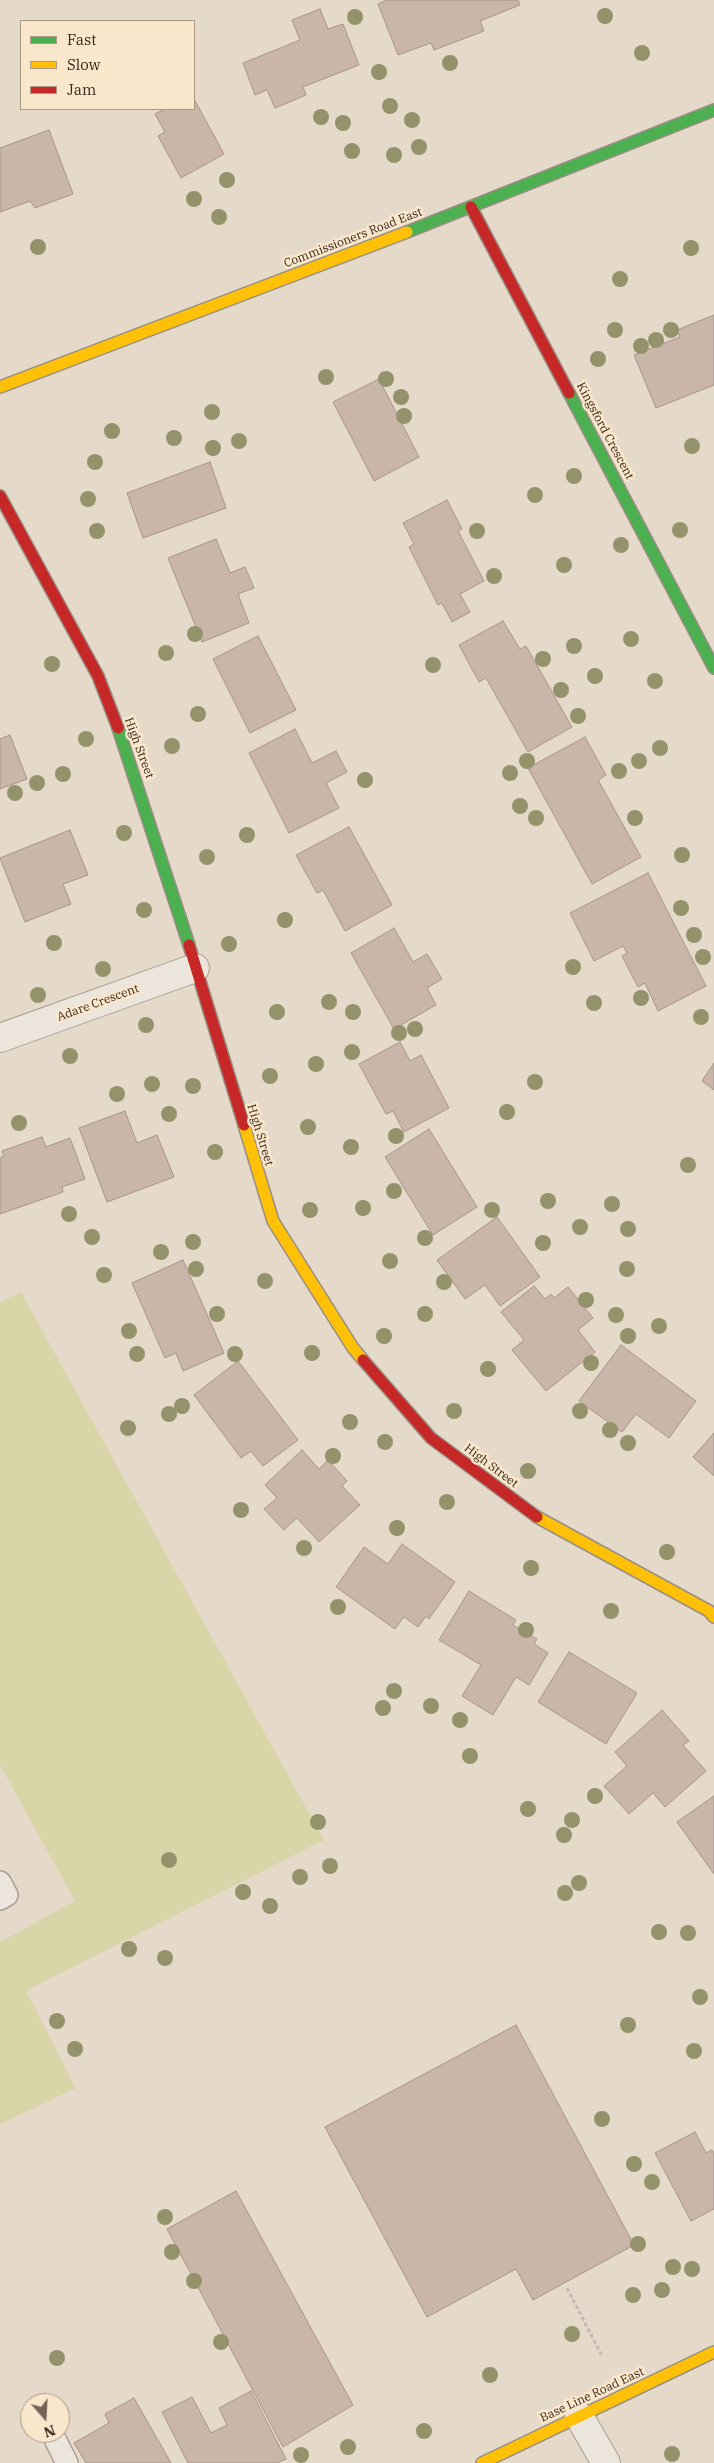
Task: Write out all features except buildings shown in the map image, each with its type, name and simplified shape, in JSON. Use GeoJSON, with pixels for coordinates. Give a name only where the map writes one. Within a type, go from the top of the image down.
{"type":"FeatureCollection","features":[{"type":"Feature","properties":{"kind":"street","name":"Commissioners Road East"},"geometry":{"type":"LineString","coordinates":[[0,387],[471,207],[714,110]]}},
{"type":"Feature","properties":{"kind":"street","name":"Kingsford Crescent"},"geometry":{"type":"LineString","coordinates":[[471,207],[714,668]]}},
{"type":"Feature","properties":{"kind":"street","name":"High Street"},"geometry":{"type":"LineString","coordinates":[[0,496],[98,676],[129,756],[172,888],[273,1221],[353,1348],[438,1444],[535,1516],[708,1611],[714,1617]]}},
{"type":"Feature","properties":{"kind":"street","name":"Adare Crescent"},"geometry":{"type":"LineString","coordinates":[[0,1038],[195,968]]}},
{"type":"Feature","properties":{"kind":"street","name":"Base Line Road East"},"geometry":{"type":"LineString","coordinates":[[482,2463],[714,2352]]}},
{"type":"Feature","properties":{"kind":"street"},"geometry":{"type":"LineString","coordinates":[[579,2416],[606,2463]]}},
{"type":"Feature","properties":{"kind":"lane"},"geometry":{"type":"LineString","coordinates":[[0,1882],[7,1895],[0,1899]]}},
{"type":"Feature","properties":{"kind":"lane"},"geometry":{"type":"LineString","coordinates":[[57,2443],[66,2463]]}},
{"type":"Feature","properties":{"kind":"path"},"geometry":{"type":"LineString","coordinates":[[567,2288],[602,2356]]}},
{"type":"Feature","properties":{"kind":"shaded area"},"geometry":{"type":"Polygon","coordinates":[[[21,1292],[324,1840],[26,1991],[76,2088],[0,2124],[0,1942],[75,1901],[0,1765],[0,1302],[21,1292]]]}},
{"type":"Feature","properties":{"kind":"traffic: fast"},"geometry":{"type":"LineString","coordinates":[[407,232],[714,110]]}},
{"type":"Feature","properties":{"kind":"traffic: fast"},"geometry":{"type":"LineString","coordinates":[[569,393],[714,668]]}},
{"type":"Feature","properties":{"kind":"traffic: fast"},"geometry":{"type":"LineString","coordinates":[[118,728],[189,945]]}},
{"type":"Feature","properties":{"kind":"traffic: slow"},"geometry":{"type":"LineString","coordinates":[[0,387],[407,232]]}},
{"type":"Feature","properties":{"kind":"traffic: slow"},"geometry":{"type":"LineString","coordinates":[[244,1125],[273,1221],[353,1348],[363,1360]]}},
{"type":"Feature","properties":{"kind":"traffic: slow"},"geometry":{"type":"LineString","coordinates":[[537,1517],[709,1611],[714,1617]]}},
{"type":"Feature","properties":{"kind":"traffic: slow"},"geometry":{"type":"LineString","coordinates":[[482,2463],[714,2352]]}},
{"type":"Feature","properties":{"kind":"traffic: jam"},"geometry":{"type":"LineString","coordinates":[[471,207],[569,393]]}},
{"type":"Feature","properties":{"kind":"traffic: jam"},"geometry":{"type":"LineString","coordinates":[[0,496],[98,676],[118,728]]}},
{"type":"Feature","properties":{"kind":"traffic: jam"},"geometry":{"type":"LineString","coordinates":[[189,945],[244,1125]]}},
{"type":"Feature","properties":{"kind":"traffic: jam"},"geometry":{"type":"LineString","coordinates":[[363,1360],[431,1438],[537,1517]]}}]}
